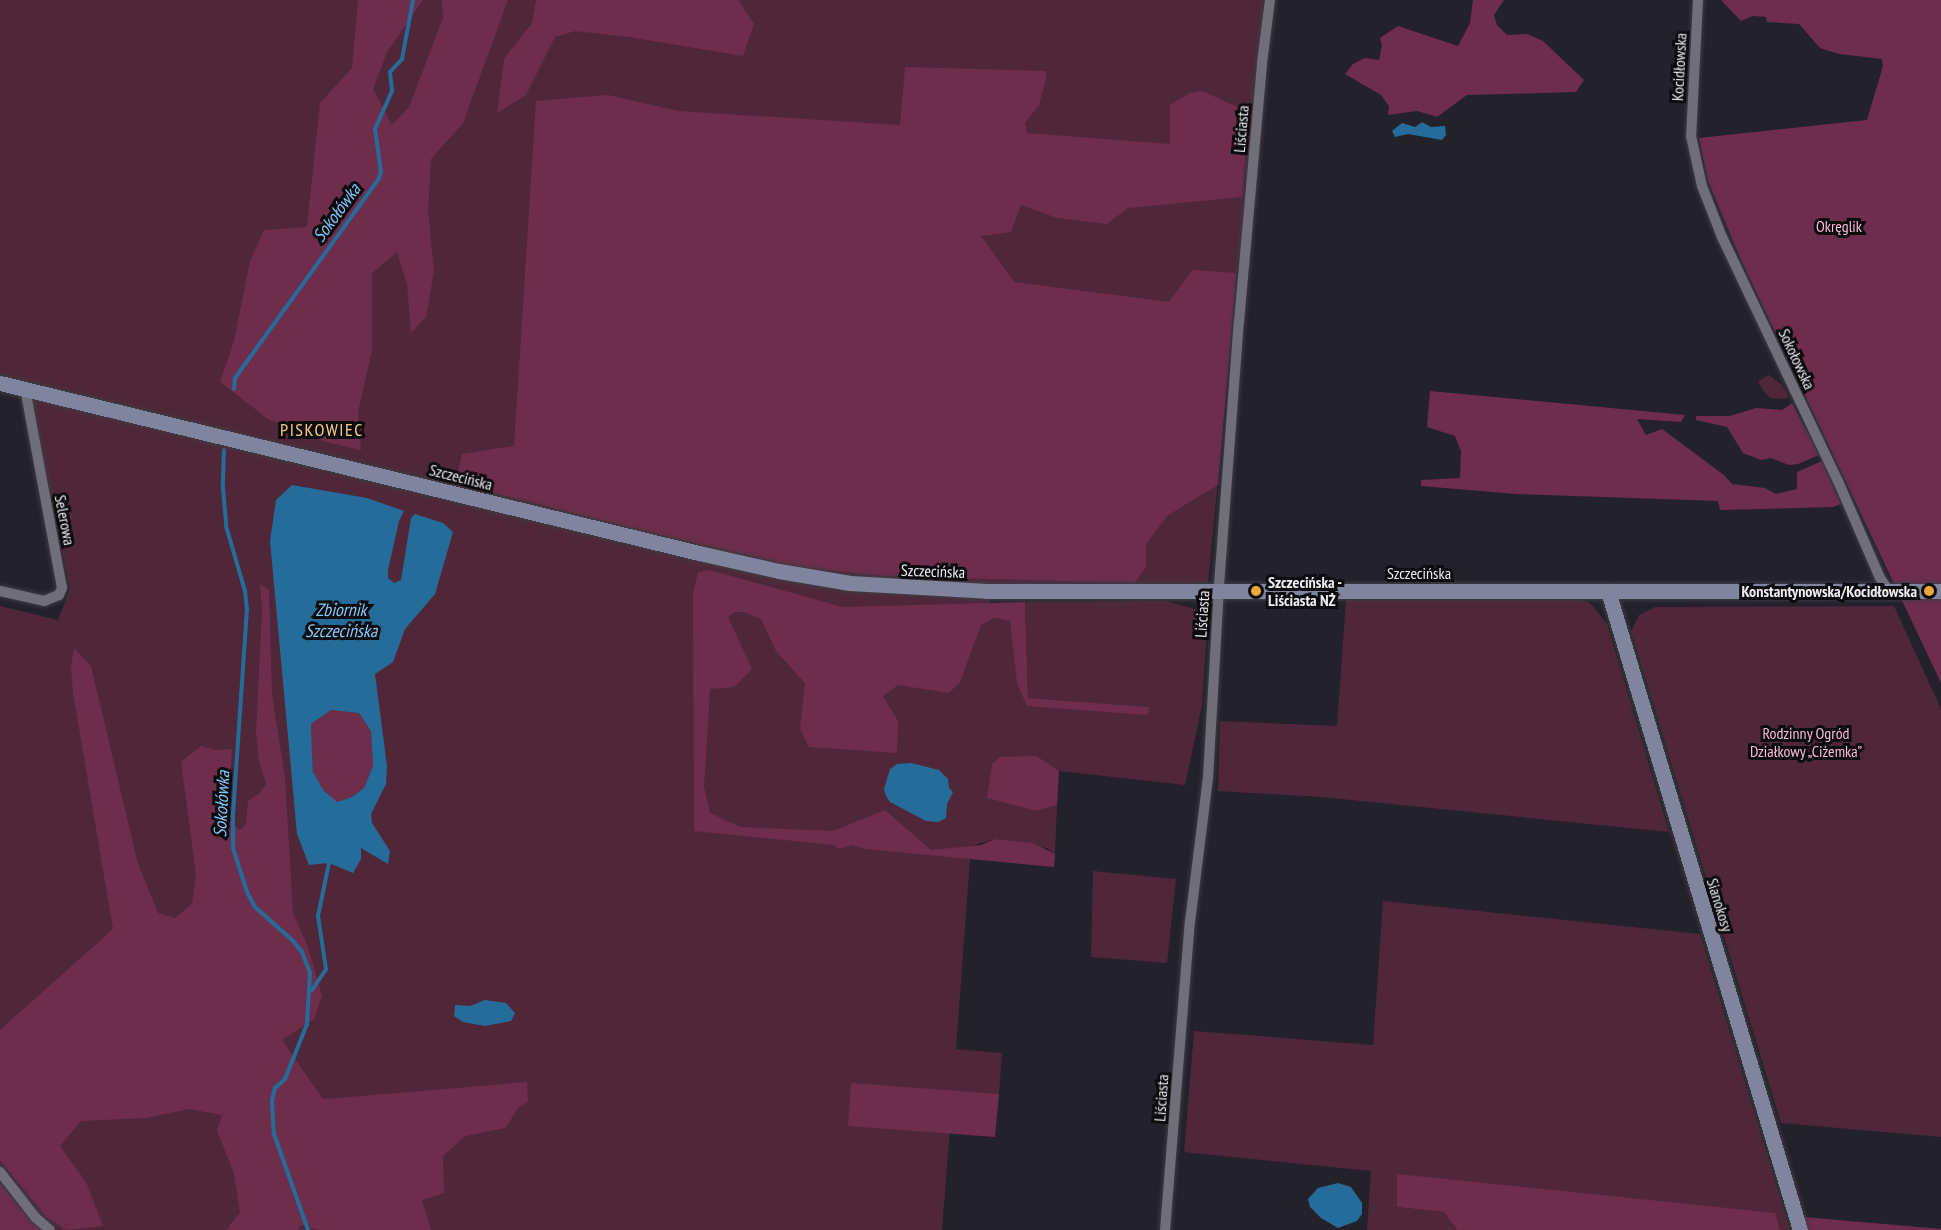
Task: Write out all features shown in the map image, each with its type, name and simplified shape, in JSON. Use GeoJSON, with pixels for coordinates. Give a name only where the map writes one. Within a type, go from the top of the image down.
{"type":"FeatureCollection","features":[{"type":"Feature","properties":{"kind":"main road","name":"Szczecińska"},"geometry":{"type":"LineString","coordinates":[[0,383],[699,553],[827,580],[943,590],[1941,591]]}},
{"type":"Feature","properties":{"kind":"main road","name":"Sianokosy"},"geometry":{"type":"LineString","coordinates":[[1608,591],[1800,1230]]}},
{"type":"Feature","properties":{"kind":"street","name":"Liściasta"},"geometry":{"type":"LineString","coordinates":[[1165,1230],[1190,922],[1208,778],[1219,591],[1241,299],[1262,63],[1270,0]]}},
{"type":"Feature","properties":{"kind":"street","name":"Kocidłowska"},"geometry":{"type":"LineString","coordinates":[[1691,136],[1698,0]]}},
{"type":"Feature","properties":{"kind":"street","name":"Sokołowska"},"geometry":{"type":"LineString","coordinates":[[1691,136],[1697,169],[1718,229],[1838,481],[1880,578],[1889,591]]}},
{"type":"Feature","properties":{"kind":"street","name":"Selerowa"},"geometry":{"type":"LineString","coordinates":[[0,591],[44,601],[58,595],[62,588],[25,389]]}},
{"type":"Feature","properties":{"kind":"street"},"geometry":{"type":"LineString","coordinates":[[0,1172],[36,1218],[50,1230]]}},
{"type":"Feature","properties":{"kind":"green space"},"geometry":{"type":"Polygon","coordinates":[[[0,0],[1264,0],[1208,583],[991,585],[988,621],[994,618],[1010,621],[1027,706],[1148,707],[1028,698],[1025,602],[1166,601],[1208,613],[1202,706],[1185,785],[1059,771],[1037,756],[987,798],[1035,811],[1057,805],[1055,854],[1047,848],[995,839],[971,846],[956,1049],[1002,1053],[999,1094],[953,1091],[942,1230],[0,1230],[0,606],[58,620],[70,589],[28,384],[0,377],[0,0]]]}},
{"type":"Feature","properties":{"kind":"green space"},"geometry":{"type":"Polygon","coordinates":[[[358,0],[423,0],[387,52],[373,89],[392,125],[409,107],[443,18],[442,0],[508,0],[463,123],[431,159],[428,210],[434,272],[426,317],[411,333],[407,284],[397,252],[372,273],[372,350],[358,412],[361,450],[323,441],[268,419],[220,382],[234,341],[250,261],[264,230],[307,227],[320,103],[352,68],[358,0]]]}},
{"type":"Feature","properties":{"kind":"green space"},"geometry":{"type":"Polygon","coordinates":[[[536,0],[738,0],[754,24],[743,56],[629,37],[575,31],[555,37],[526,95],[497,113],[504,59],[532,23],[536,0]]]}},
{"type":"Feature","properties":{"kind":"green space"},"geometry":{"type":"Polygon","coordinates":[[[1473,0],[1504,0],[1494,15],[1497,25],[1507,35],[1527,34],[1543,41],[1584,80],[1576,92],[1467,95],[1437,117],[1417,111],[1388,115],[1389,106],[1381,95],[1345,74],[1353,64],[1365,58],[1379,60],[1382,45],[1380,38],[1398,26],[1458,46],[1470,23],[1473,0]]]}},
{"type":"Feature","properties":{"kind":"green space","name":"Okręglik"},"geometry":{"type":"Polygon","coordinates":[[[1721,0],[1941,0],[1941,683],[1741,260],[1708,181],[1699,138],[1867,120],[1883,66],[1882,59],[1839,54],[1820,48],[1799,24],[1767,22],[1766,17],[1753,16],[1741,21],[1721,0]]]}},
{"type":"Feature","properties":{"kind":"green space"},"geometry":{"type":"Polygon","coordinates":[[[905,67],[1046,71],[1039,105],[1025,123],[1027,133],[1170,144],[1170,105],[1190,93],[1202,91],[1249,112],[1242,197],[1128,208],[1107,224],[1057,218],[1021,205],[1011,232],[981,236],[1014,282],[1169,302],[1192,270],[1236,273],[1218,485],[1168,515],[1146,544],[1146,567],[1135,583],[883,576],[799,567],[635,529],[456,483],[462,454],[514,446],[536,101],[608,95],[678,111],[900,125],[905,67]]]}},
{"type":"Feature","properties":{"kind":"green space"},"geometry":{"type":"Polygon","coordinates":[[[1769,375],[1781,384],[1788,395],[1786,399],[1770,398],[1762,389],[1758,381],[1769,375]]]}},
{"type":"Feature","properties":{"kind":"green space"},"geometry":{"type":"Polygon","coordinates":[[[1430,391],[1685,415],[1681,422],[1637,419],[1646,435],[1662,429],[1724,475],[1732,484],[1765,488],[1776,494],[1797,489],[1797,472],[1822,461],[1841,504],[1833,507],[1720,510],[1718,501],[1517,494],[1421,486],[1421,480],[1460,478],[1461,451],[1455,436],[1427,427],[1430,391]]]}},
{"type":"Feature","properties":{"kind":"green space"},"geometry":{"type":"Polygon","coordinates":[[[1792,403],[1819,455],[1798,464],[1789,465],[1771,458],[1761,460],[1743,453],[1727,427],[1696,420],[1696,416],[1730,416],[1756,408],[1782,410],[1792,403]]]}},
{"type":"Feature","properties":{"kind":"green space"},"geometry":{"type":"Polygon","coordinates":[[[710,570],[842,607],[1025,602],[1028,698],[1149,707],[1148,715],[1027,706],[1017,683],[1010,621],[994,618],[981,625],[960,682],[949,693],[898,685],[883,696],[898,721],[897,753],[809,747],[800,729],[805,683],[776,651],[761,619],[744,612],[735,612],[728,617],[752,669],[734,687],[710,689],[704,787],[710,813],[740,827],[833,831],[885,810],[931,850],[981,845],[995,839],[1033,843],[1055,854],[1054,867],[865,849],[853,845],[839,849],[834,845],[694,831],[693,594],[698,572],[710,570]]]}},
{"type":"Feature","properties":{"kind":"green space"},"geometry":{"type":"Polygon","coordinates":[[[260,584],[269,590],[272,695],[285,778],[293,913],[308,947],[322,996],[314,1019],[282,1040],[322,1098],[527,1082],[528,1102],[520,1106],[505,1128],[465,1136],[443,1156],[444,1193],[422,1200],[431,1230],[319,1230],[300,1225],[298,1230],[226,1230],[240,1213],[234,1173],[217,1131],[222,1115],[189,1109],[146,1118],[81,1121],[60,1146],[86,1182],[103,1226],[67,1230],[46,1217],[0,1160],[0,1030],[113,929],[73,692],[71,667],[74,648],[91,666],[138,864],[158,913],[175,918],[192,904],[196,875],[181,762],[201,746],[215,750],[232,749],[228,820],[240,830],[246,824],[248,801],[259,794],[266,784],[259,761],[256,733],[262,611],[260,584]]]}},
{"type":"Feature","properties":{"kind":"green space"},"geometry":{"type":"Polygon","coordinates":[[[1346,600],[1580,600],[1590,603],[1607,624],[1669,832],[1321,797],[1218,791],[1220,721],[1337,726],[1346,600]]]}},
{"type":"Feature","properties":{"kind":"green space","name":"Rodzinny Ogród Działkowy „Ciżemka”"},"geometry":{"type":"Polygon","coordinates":[[[1894,606],[1941,709],[1941,1137],[1781,1123],[1631,631],[1639,615],[1655,607],[1894,606]]]}},
{"type":"Feature","properties":{"kind":"green space"},"geometry":{"type":"Polygon","coordinates":[[[331,710],[359,713],[371,731],[373,766],[364,788],[352,797],[336,802],[324,791],[313,772],[311,724],[331,710]]]}},
{"type":"Feature","properties":{"kind":"green space"},"geometry":{"type":"Polygon","coordinates":[[[1037,756],[1059,771],[1057,805],[1035,811],[987,798],[992,764],[1000,757],[1037,756]]]}},
{"type":"Feature","properties":{"kind":"green space"},"geometry":{"type":"Polygon","coordinates":[[[1093,871],[1176,879],[1167,963],[1091,957],[1093,871]]]}},
{"type":"Feature","properties":{"kind":"green space"},"geometry":{"type":"Polygon","coordinates":[[[1383,901],[1700,934],[1790,1230],[1780,1230],[1774,1213],[1397,1207],[1444,1212],[1457,1230],[1367,1230],[1371,1171],[1184,1152],[1194,1031],[1373,1045],[1383,901]]]}},
{"type":"Feature","properties":{"kind":"green space"},"geometry":{"type":"Polygon","coordinates":[[[851,1083],[999,1094],[995,1137],[848,1126],[851,1083]]]}},
{"type":"Feature","properties":{"kind":"green space"},"geometry":{"type":"Polygon","coordinates":[[[1397,1174],[1775,1213],[1780,1230],[1457,1230],[1444,1212],[1397,1207],[1397,1174]]]}},
{"type":"Feature","properties":{"kind":"green space"},"geometry":{"type":"Polygon","coordinates":[[[0,1182],[19,1206],[44,1230],[0,1230],[0,1182]]]}},
{"type":"Feature","properties":{"kind":"green space"},"geometry":{"type":"Polygon","coordinates":[[[1804,1217],[1941,1229],[1941,1230],[1808,1230],[1804,1217]]]}},
{"type":"Feature","properties":{"kind":"water"},"geometry":{"type":"Polygon","coordinates":[[[1422,122],[1431,127],[1445,126],[1446,135],[1442,140],[1408,134],[1395,137],[1392,131],[1402,123],[1415,127],[1422,122]]]}},
{"type":"Feature","properties":{"kind":"water","name":"Zbiornik Szczecińska"},"geometry":{"type":"Polygon","coordinates":[[[292,485],[367,498],[404,511],[399,521],[388,570],[388,578],[394,583],[401,580],[411,518],[415,514],[443,523],[453,532],[435,594],[405,629],[393,662],[375,674],[387,766],[386,784],[371,814],[372,823],[390,851],[388,864],[361,848],[361,859],[353,873],[329,863],[309,865],[297,834],[270,541],[276,500],[292,485]],[[331,710],[311,724],[313,772],[324,791],[337,802],[352,797],[364,788],[373,766],[371,731],[359,713],[331,710]]]}},
{"type":"Feature","properties":{"kind":"water"},"geometry":{"type":"Polygon","coordinates":[[[911,763],[939,770],[948,779],[949,788],[953,792],[947,804],[946,818],[938,822],[926,821],[890,802],[886,796],[884,789],[890,769],[897,764],[911,763]]]}},
{"type":"Feature","properties":{"kind":"water"},"geometry":{"type":"Polygon","coordinates":[[[485,1000],[506,1003],[515,1013],[511,1021],[485,1026],[463,1022],[454,1016],[455,1005],[470,1006],[485,1000]]]}},
{"type":"Feature","properties":{"kind":"water"},"geometry":{"type":"Polygon","coordinates":[[[1338,1183],[1351,1187],[1362,1203],[1362,1214],[1357,1221],[1338,1228],[1321,1218],[1310,1207],[1308,1199],[1318,1188],[1338,1183]]]}},
{"type":"Feature","properties":{"kind":"waterway","name":"Sokołówka"},"geometry":{"type":"LineString","coordinates":[[234,389],[235,378],[379,178],[381,172],[375,129],[392,91],[390,72],[402,59],[413,0]]}},
{"type":"Feature","properties":{"kind":"waterway","name":"Sokołówka"},"geometry":{"type":"LineString","coordinates":[[224,450],[223,488],[226,526],[245,591],[247,609],[233,813],[233,848],[247,892],[255,907],[292,940],[302,952],[310,973],[307,1024],[285,1079],[275,1088],[272,1100],[274,1134],[308,1230]]}},
{"type":"Feature","properties":{"kind":"waterway"},"geometry":{"type":"LineString","coordinates":[[312,990],[326,969],[318,916],[329,863]]}},
{"type":"Feature","properties":{"kind":"place","name":"Szczecińska - Liściasta NŻ"},"geometry":{"type":"Point","coordinates":[1256,591]}},
{"type":"Feature","properties":{"kind":"place","name":"Konstantynowska/Kocidłowska"},"geometry":{"type":"Point","coordinates":[1929,591]}},
{"type":"Feature","properties":{"kind":"district","name":"PISKOWIEC"},"geometry":{"type":"Point","coordinates":[322,430]}}]}
